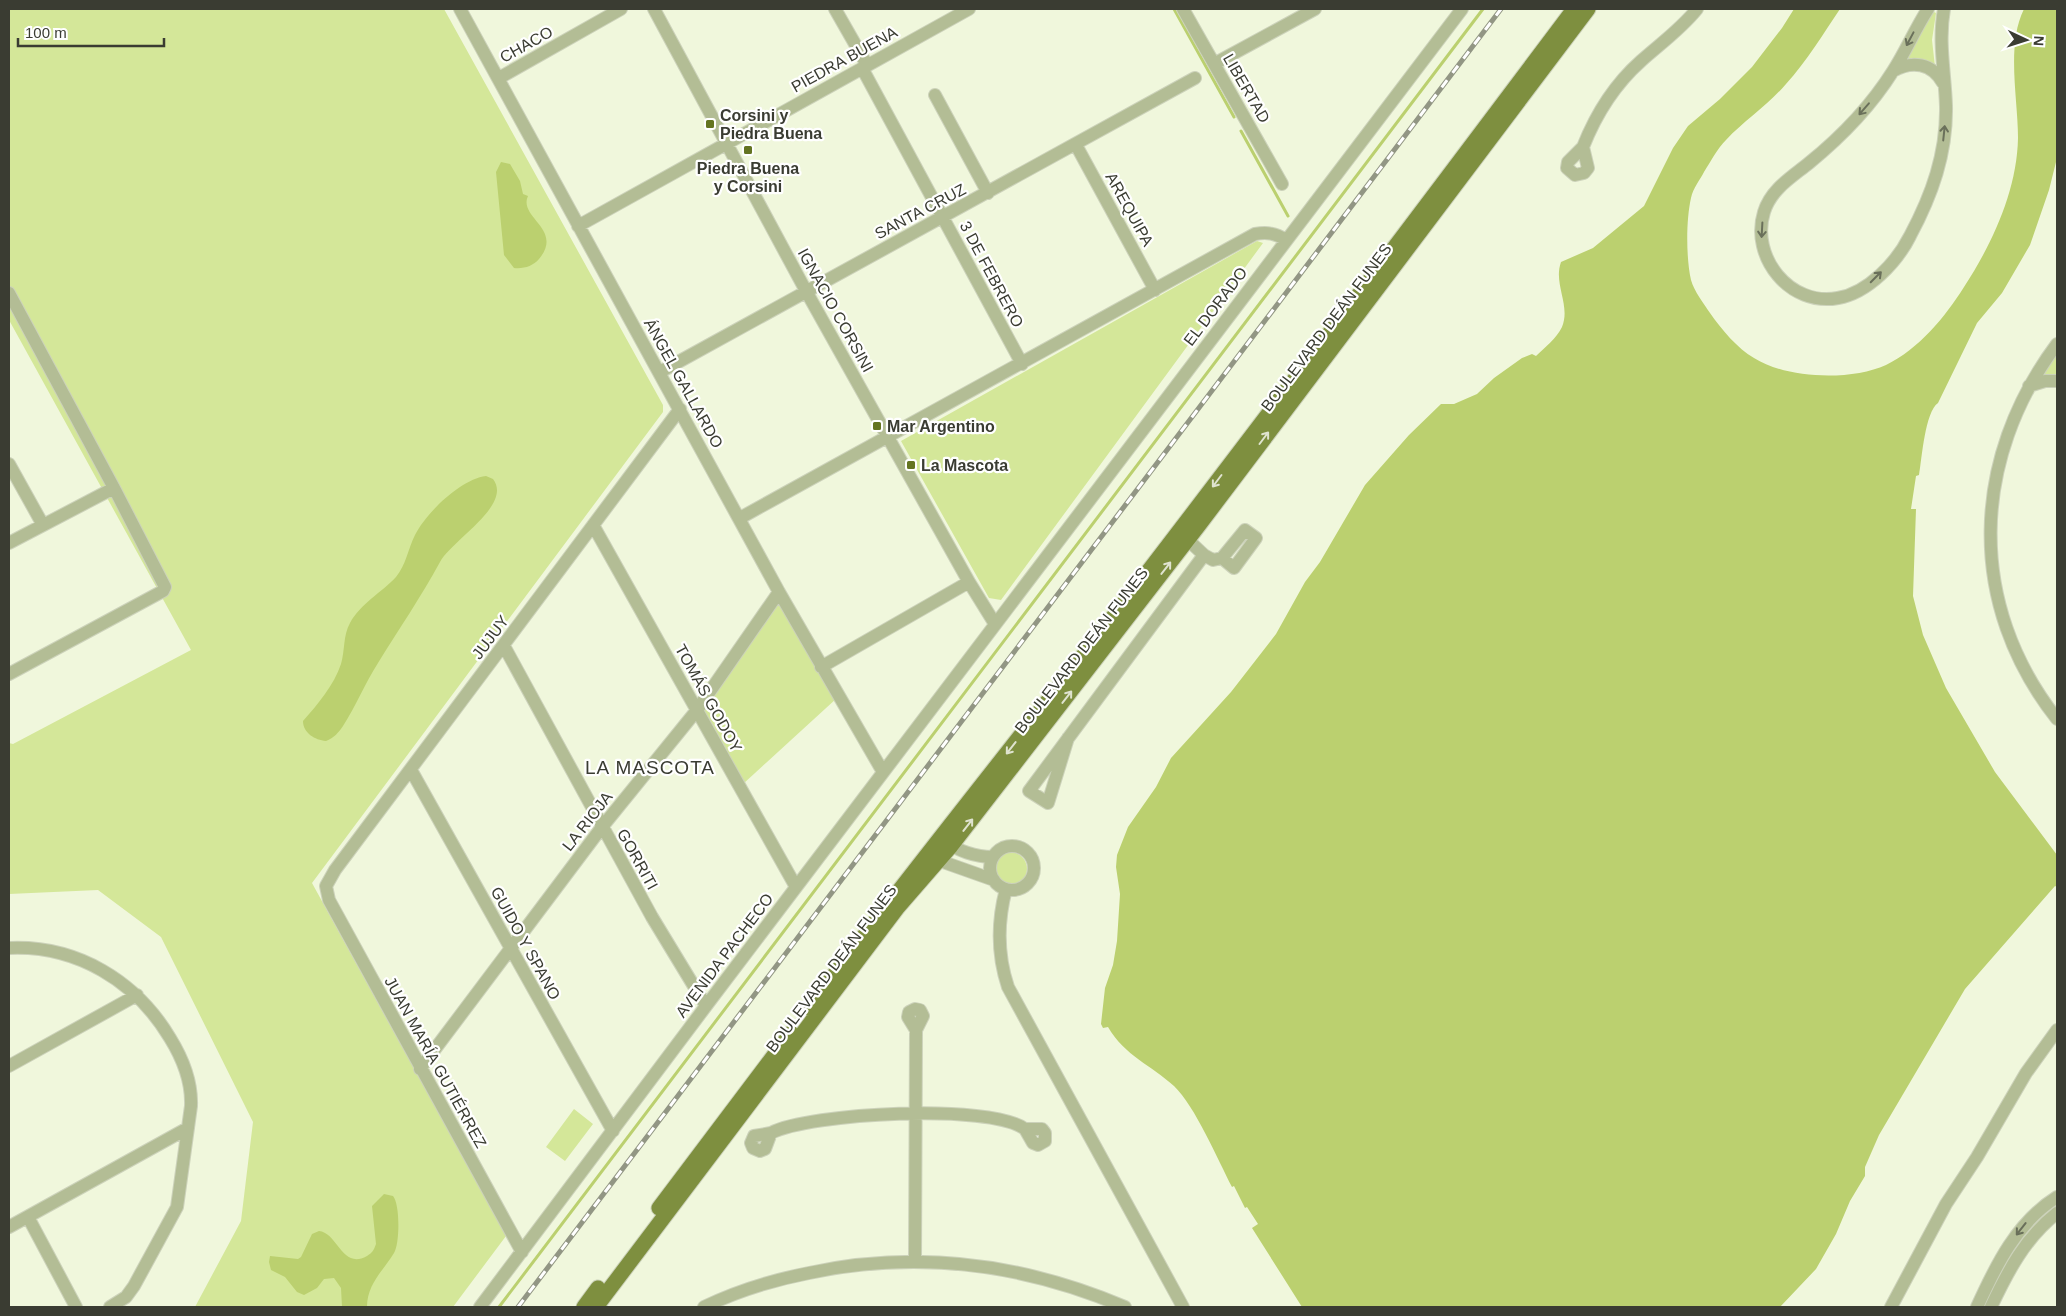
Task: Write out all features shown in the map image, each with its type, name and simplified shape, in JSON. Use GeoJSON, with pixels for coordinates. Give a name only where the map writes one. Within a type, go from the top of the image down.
{"type":"FeatureCollection","features":[{"type":"Feature","properties":{"kind":"main road","name":"BOULEVARD DEÁN FUNES"},"geometry":{"type":"LineString","coordinates":[[946,842],[1574,9]]}},
{"type":"Feature","properties":{"kind":"main road","name":"BOULEVARD DEÁN FUNES"},"geometry":{"type":"LineString","coordinates":[[596,1307],[935,856],[1188,540],[1588,9]]}},
{"type":"Feature","properties":{"kind":"main road","name":"BOULEVARD DEÁN FUNES"},"geometry":{"type":"LineString","coordinates":[[584,1307],[880,912],[935,856]]}},
{"type":"Feature","properties":{"kind":"street","name":"ÁNGEL GALLARDO"},"geometry":{"type":"LineString","coordinates":[[460,9],[779,592],[883,772]]}},
{"type":"Feature","properties":{"kind":"street","name":"CHACO"},"geometry":{"type":"LineString","coordinates":[[499,78],[622,9]]}},
{"type":"Feature","properties":{"kind":"street","name":"IGNACIO CORSINI"},"geometry":{"type":"LineString","coordinates":[[654,9],[806,291],[890,437],[969,582],[995,624]]}},
{"type":"Feature","properties":{"kind":"street","name":"3 DE FEBRERO"},"geometry":{"type":"LineString","coordinates":[[835,9],[1022,364]]}},
{"type":"Feature","properties":{"kind":"street","name":"PIEDRA BUENA"},"geometry":{"type":"LineString","coordinates":[[578,226],[969,9]]}},
{"type":"Feature","properties":{"kind":"street","name":"LIBERTAD"},"geometry":{"type":"LineString","coordinates":[[1183,9],[1282,184]]}},
{"type":"Feature","properties":{"kind":"street"},"geometry":{"type":"LineString","coordinates":[[1214,64],[1316,9]]}},
{"type":"Feature","properties":{"kind":"street","name":"EL DORADO"},"geometry":{"type":"LineString","coordinates":[[995,624],[1462,9]]}},
{"type":"Feature","properties":{"kind":"street"},"geometry":{"type":"LineString","coordinates":[[1584,147],[1593,123],[1607,100],[1624,78],[1674,34],[1697,9]]}},
{"type":"Feature","properties":{"kind":"street"},"geometry":{"type":"LineString","coordinates":[[1928,9],[1893,71],[1846,129],[1822,152],[1782,184],[1764,211],[1760,230],[1762,245],[1768,261],[1776,275],[1790,287],[1805,296],[1822,299],[1838,298],[1856,292],[1871,283],[1909,238],[1927,202],[1939,169],[1945,135],[1944,85],[1940,46],[1944,9]]}},
{"type":"Feature","properties":{"kind":"street"},"geometry":{"type":"LineString","coordinates":[[1893,71],[1910,64],[1926,66],[1939,75],[1944,85]]}},
{"type":"Feature","properties":{"kind":"street","name":"SANTA CRUZ"},"geometry":{"type":"LineString","coordinates":[[660,372],[1076,145],[1194,78]]}},
{"type":"Feature","properties":{"kind":"street"},"geometry":{"type":"LineString","coordinates":[[935,95],[988,193]]}},
{"type":"Feature","properties":{"kind":"street","name":"AREQUIPA"},"geometry":{"type":"LineString","coordinates":[[1076,145],[1155,290]]}},
{"type":"Feature","properties":{"kind":"street"},"geometry":{"type":"LineString","coordinates":[[740,518],[890,437],[1255,234],[1265,232],[1286,240]]}},
{"type":"Feature","properties":{"kind":"street"},"geometry":{"type":"LineString","coordinates":[[9,293],[164,584],[163,591],[9,674]]}},
{"type":"Feature","properties":{"kind":"street"},"geometry":{"type":"LineString","coordinates":[[2057,344],[2029,386],[2011,423],[2001,453],[1991,509],[1990,541],[1994,575],[2010,637],[2024,670],[2057,719]]}},
{"type":"Feature","properties":{"kind":"street"},"geometry":{"type":"LineString","coordinates":[[2029,386],[2045,381],[2057,380]]}},
{"type":"Feature","properties":{"kind":"street","name":"JUJUY"},"geometry":{"type":"LineString","coordinates":[[326,886],[335,870],[680,409]]}},
{"type":"Feature","properties":{"kind":"street"},"geometry":{"type":"LineString","coordinates":[[9,464],[43,525]]}},
{"type":"Feature","properties":{"kind":"street"},"geometry":{"type":"LineString","coordinates":[[9,543],[114,488]]}},
{"type":"Feature","properties":{"kind":"street","name":"TOMÁS GODOY"},"geometry":{"type":"LineString","coordinates":[[593,525],[796,887]]}},
{"type":"Feature","properties":{"kind":"street"},"geometry":{"type":"LineString","coordinates":[[1188,540],[1204,555],[1213,560],[1222,558]]}},
{"type":"Feature","properties":{"kind":"street"},"geometry":{"type":"LineString","coordinates":[[1068,738],[1204,555]]}},
{"type":"Feature","properties":{"kind":"street"},"geometry":{"type":"LineString","coordinates":[[822,667],[969,582]]}},
{"type":"Feature","properties":{"kind":"street","name":"LA RIOJA"},"geometry":{"type":"LineString","coordinates":[[420,1069],[602,827],[697,710],[779,592]]}},
{"type":"Feature","properties":{"kind":"street","name":"AVENIDA PACHECO"},"geometry":{"type":"LineString","coordinates":[[480,1307],[995,624]]}},
{"type":"Feature","properties":{"kind":"street","name":"GORRITI"},"geometry":{"type":"LineString","coordinates":[[504,646],[602,827],[706,1006]]}},
{"type":"Feature","properties":{"kind":"street","name":"GUIDO Y SPANO"},"geometry":{"type":"LineString","coordinates":[[411,770],[613,1131]]}},
{"type":"Feature","properties":{"kind":"street"},"geometry":{"type":"LineString","coordinates":[[946,842],[976,855],[993,857]]}},
{"type":"Feature","properties":{"kind":"street"},"geometry":{"type":"LineString","coordinates":[[935,856],[994,880],[1006,889],[1013,889],[1027,883],[1031,877],[1033,863],[1025,850],[1011,846],[1004,847],[993,857],[990,868],[994,880]]}},
{"type":"Feature","properties":{"kind":"street","name":"JUAN MARÍA GUTIÉRREZ"},"geometry":{"type":"LineString","coordinates":[[326,886],[329,900],[522,1252]]}},
{"type":"Feature","properties":{"kind":"street"},"geometry":{"type":"LineString","coordinates":[[1006,889],[1001,908],[999,942],[1002,970],[1008,987],[1183,1307]]}},
{"type":"Feature","properties":{"kind":"street"},"geometry":{"type":"LineString","coordinates":[[9,948],[34,949],[72,956],[97,967],[138,995],[162,1024],[187,1073],[192,1090],[183,1174],[177,1207],[134,1286],[126,1297],[110,1307]]}},
{"type":"Feature","properties":{"kind":"street"},"geometry":{"type":"LineString","coordinates":[[9,1066],[138,995]]}},
{"type":"Feature","properties":{"kind":"street"},"geometry":{"type":"LineString","coordinates":[[915,1261],[916,1030]]}},
{"type":"Feature","properties":{"kind":"street"},"geometry":{"type":"LineString","coordinates":[[1891,1307],[1946,1204],[1977,1157],[2026,1073],[2055,1036]]}},
{"type":"Feature","properties":{"kind":"street"},"geometry":{"type":"LineString","coordinates":[[770,1133],[808,1122],[915,1114],[954,1115],[1001,1120],[1012,1122],[1025,1129]]}},
{"type":"Feature","properties":{"kind":"street"},"geometry":{"type":"LineString","coordinates":[[9,1227],[188,1128]]}},
{"type":"Feature","properties":{"kind":"street"},"geometry":{"type":"LineString","coordinates":[[1977,1307],[1995,1270],[2016,1236],[2032,1216],[2057,1197]]}},
{"type":"Feature","properties":{"kind":"street"},"geometry":{"type":"LineString","coordinates":[[1991,1307],[2024,1245],[2038,1229],[2057,1213]]}},
{"type":"Feature","properties":{"kind":"street"},"geometry":{"type":"LineString","coordinates":[[28,1217],[76,1307]]}},
{"type":"Feature","properties":{"kind":"street"},"geometry":{"type":"LineString","coordinates":[[704,1307],[785,1278],[868,1263],[915,1261],[961,1263],[1019,1272],[1073,1287],[1125,1307]]}},
{"type":"Feature","properties":{"kind":"shaded area"},"geometry":{"type":"Polygon","coordinates":[[[9,9],[444,9],[663,405],[663,412],[312,883],[506,1236],[453,1307],[195,1307],[241,1221],[253,1122],[161,937],[98,890],[9,894],[9,743],[13,744],[191,650],[9,320],[9,9]]]}},
{"type":"Feature","properties":{"kind":"shaded area"},"geometry":{"type":"Polygon","coordinates":[[[1794,9],[1840,9],[1794,75],[1772,99],[1726,140],[1704,172],[1693,191],[1689,207],[1687,228],[1688,261],[1694,289],[1720,326],[1742,349],[1768,365],[1784,370],[1801,374],[1838,375],[1872,370],[1898,358],[1920,341],[1940,321],[1964,287],[1993,235],[2008,197],[2013,178],[2018,138],[2014,55],[2019,23],[2024,9],[2057,9],[2057,158],[2049,190],[2030,245],[2002,293],[1977,323],[1930,416],[1919,475],[1916,476],[1911,509],[1916,509],[1913,596],[1923,635],[1946,688],[1995,772],[2057,855],[2057,887],[2055,886],[1965,989],[1879,1135],[1865,1167],[1865,1176],[1850,1201],[1836,1234],[1816,1269],[1780,1307],[1302,1307],[1252,1228],[1258,1224],[1247,1207],[1245,1208],[1234,1186],[1232,1187],[1190,1106],[1174,1086],[1130,1053],[1122,1046],[1108,1027],[1103,1028],[1101,1024],[1105,988],[1113,965],[1117,941],[1120,894],[1116,867],[1117,855],[1128,827],[1156,787],[1171,758],[1231,692],[1276,634],[1305,582],[1320,562],[1365,485],[1409,435],[1441,404],[1454,404],[1477,394],[1494,378],[1522,358],[1532,354],[1536,356],[1554,339],[1562,327],[1565,311],[1559,278],[1561,262],[1593,248],[1644,206],[1673,148],[1688,126],[1720,99],[1752,67],[1794,9]]]}},
{"type":"Feature","properties":{"kind":"shaded area"},"geometry":{"type":"Polygon","coordinates":[[[1932,11],[1936,13],[1932,40],[1935,67],[1904,60],[1932,11]]]}},
{"type":"Feature","properties":{"kind":"shaded area"},"geometry":{"type":"Polygon","coordinates":[[[501,162],[510,164],[520,181],[523,194],[528,196],[527,204],[529,211],[544,232],[546,240],[545,249],[539,259],[534,264],[521,268],[514,268],[504,255],[496,172],[501,162]]]}},
{"type":"Feature","properties":{"kind":"shaded area"},"geometry":{"type":"Polygon","coordinates":[[[1257,241],[1263,243],[1001,600],[989,598],[901,441],[1257,241]]]}},
{"type":"Feature","properties":{"kind":"shaded area"},"geometry":{"type":"Polygon","coordinates":[[[2057,349],[2057,377],[2042,379],[2057,349]]]}},
{"type":"Feature","properties":{"kind":"shaded area"},"geometry":{"type":"Polygon","coordinates":[[[486,476],[493,479],[497,489],[495,500],[488,511],[440,562],[373,671],[343,726],[336,735],[326,741],[310,735],[305,729],[303,721],[325,694],[338,672],[346,633],[350,623],[365,604],[396,577],[420,526],[436,507],[466,483],[486,476]]]}},
{"type":"Feature","properties":{"kind":"shaded area"},"geometry":{"type":"Polygon","coordinates":[[[780,600],[837,698],[743,784],[700,710],[780,600]]]}},
{"type":"Feature","properties":{"kind":"shaded area"},"geometry":{"type":"Polygon","coordinates":[[[1010,852],[1017,853],[1022,857],[1026,862],[1026,876],[1022,881],[1017,885],[1010,886],[1003,885],[998,881],[994,876],[993,869],[994,862],[998,857],[1003,853],[1010,852]]]}},
{"type":"Feature","properties":{"kind":"shaded area"},"geometry":{"type":"Polygon","coordinates":[[[574,1109],[593,1124],[565,1161],[546,1147],[574,1109]]]}},
{"type":"Feature","properties":{"kind":"shaded area"},"geometry":{"type":"Polygon","coordinates":[[[384,1194],[393,1196],[397,1207],[398,1233],[396,1248],[376,1278],[370,1291],[367,1307],[342,1307],[341,1288],[334,1278],[324,1279],[317,1288],[304,1295],[297,1292],[285,1277],[271,1270],[270,1256],[298,1259],[301,1257],[312,1234],[319,1231],[325,1233],[346,1255],[352,1258],[359,1259],[369,1255],[376,1244],[372,1206],[384,1194]]]}},
{"type":"Feature","properties":{"kind":"waterway"},"geometry":{"type":"LineString","coordinates":[[1174,9],[1234,117]]}},
{"type":"Feature","properties":{"kind":"waterway"},"geometry":{"type":"LineString","coordinates":[[499,1307],[1483,9]]}},
{"type":"Feature","properties":{"kind":"waterway"},"geometry":{"type":"LineString","coordinates":[[1241,131],[1288,216]]}},
{"type":"Feature","properties":{"kind":"railway"},"geometry":{"type":"LineString","coordinates":[[518,1307],[1501,9]]}},
{"type":"Feature","properties":{"kind":"place","name":"Corsini y Piedra Buena"},"geometry":{"type":"Point","coordinates":[710,124]}},
{"type":"Feature","properties":{"kind":"place","name":"Piedra Buena y Corsini"},"geometry":{"type":"Point","coordinates":[748,150]}},
{"type":"Feature","properties":{"kind":"place","name":"Mar Argentino"},"geometry":{"type":"Point","coordinates":[877,426]}},
{"type":"Feature","properties":{"kind":"place","name":"La Mascota"},"geometry":{"type":"Point","coordinates":[911,465]}},
{"type":"Feature","properties":{"kind":"district","name":"LA MASCOTA"},"geometry":{"type":"Point","coordinates":[650,767]}}]}
